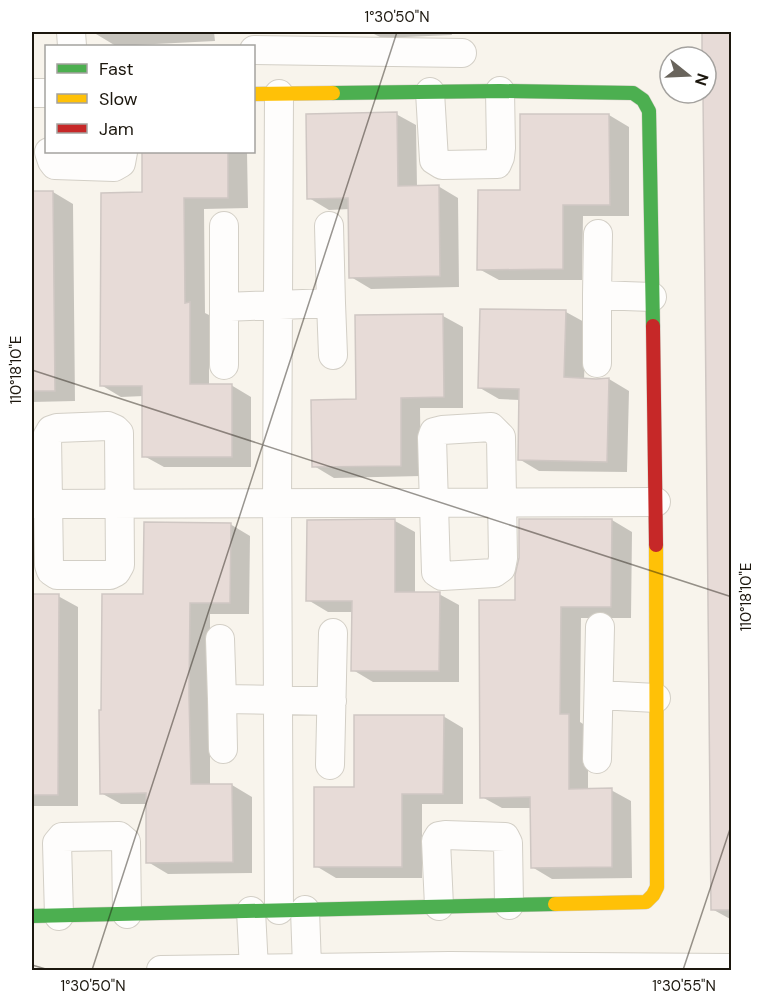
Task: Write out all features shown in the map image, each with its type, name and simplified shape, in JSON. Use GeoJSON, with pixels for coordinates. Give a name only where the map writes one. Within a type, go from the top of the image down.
{"type":"FeatureCollection","features":[{"type":"Feature","properties":{"kind":"street"},"geometry":{"type":"LineString","coordinates":[[255,50],[462,42],[464,91]]}},
{"type":"Feature","properties":{"kind":"street"},"geometry":{"type":"LineString","coordinates":[[127,914],[126,842],[123,838],[119,836],[62,837],[57,843],[45,916],[127,914],[278,910],[439,906],[646,902],[653,895],[657,887],[656,502],[648,111],[643,100],[633,93],[464,91],[266,94],[278,305],[278,910],[254,969]]}},
{"type":"Feature","properties":{"kind":"street"},"geometry":{"type":"LineString","coordinates":[[430,92],[434,160],[442,165],[497,164],[500,157],[500,91]]}},
{"type":"Feature","properties":{"kind":"street"},"geometry":{"type":"LineString","coordinates":[[49,153],[55,165],[114,166],[121,163],[123,153]]}},
{"type":"Feature","properties":{"kind":"street"},"geometry":{"type":"LineString","coordinates":[[224,226],[224,365]]}},
{"type":"Feature","properties":{"kind":"street"},"geometry":{"type":"LineString","coordinates":[[329,226],[333,356]]}},
{"type":"Feature","properties":{"kind":"street"},"geometry":{"type":"LineString","coordinates":[[597,363],[598,234]]}},
{"type":"Feature","properties":{"kind":"street"},"geometry":{"type":"LineString","coordinates":[[597,295],[652,297]]}},
{"type":"Feature","properties":{"kind":"street"},"geometry":{"type":"LineString","coordinates":[[224,307],[331,303]]}},
{"type":"Feature","properties":{"kind":"street"},"geometry":{"type":"LineString","coordinates":[[108,426],[119,433],[120,565],[116,572],[110,575],[57,574],[51,571],[40,504],[47,438],[51,430],[108,426]]}},
{"type":"Feature","properties":{"kind":"street"},"geometry":{"type":"LineString","coordinates":[[490,427],[501,436],[503,558],[501,568],[494,573],[442,576],[435,572],[433,503],[432,438],[434,432],[490,427]]}},
{"type":"Feature","properties":{"kind":"street"},"geometry":{"type":"LineString","coordinates":[[40,504],[656,502]]}},
{"type":"Feature","properties":{"kind":"street"},"geometry":{"type":"LineString","coordinates":[[597,759],[600,627]]}},
{"type":"Feature","properties":{"kind":"street"},"geometry":{"type":"LineString","coordinates":[[330,765],[333,633]]}},
{"type":"Feature","properties":{"kind":"street"},"geometry":{"type":"LineString","coordinates":[[220,639],[223,749]]}},
{"type":"Feature","properties":{"kind":"street"},"geometry":{"type":"LineString","coordinates":[[599,694],[656,698]]}},
{"type":"Feature","properties":{"kind":"street"},"geometry":{"type":"LineString","coordinates":[[222,699],[332,701]]}},
{"type":"Feature","properties":{"kind":"street"},"geometry":{"type":"LineString","coordinates":[[439,906],[436,841],[439,836],[445,835],[505,837],[508,843],[509,905]]}},
{"type":"Feature","properties":{"kind":"street"},"geometry":{"type":"LineString","coordinates":[[278,910],[307,967]]}},
{"type":"Feature","properties":{"kind":"street"},"geometry":{"type":"LineString","coordinates":[[161,970],[307,967],[732,968]]}},
{"type":"Feature","properties":{"kind":"building"},"geometry":{"type":"Polygon","coordinates":[[[702,32],[732,32],[732,910],[711,910],[703,105],[718,105],[718,45],[702,45],[702,32]]]}},
{"type":"Feature","properties":{"kind":"building"},"geometry":{"type":"Polygon","coordinates":[[[397,112],[398,186],[439,185],[440,276],[349,278],[348,198],[307,199],[306,114],[397,112]]]}},
{"type":"Feature","properties":{"kind":"building"},"geometry":{"type":"Polygon","coordinates":[[[520,114],[609,114],[610,205],[563,205],[563,269],[477,270],[478,190],[520,190],[520,114]]]}},
{"type":"Feature","properties":{"kind":"building"},"geometry":{"type":"Polygon","coordinates":[[[142,153],[228,153],[228,198],[184,198],[185,303],[190,302],[190,384],[232,384],[232,457],[142,457],[142,386],[100,386],[101,193],[142,192],[142,153]]]}},
{"type":"Feature","properties":{"kind":"building"},"geometry":{"type":"Polygon","coordinates":[[[32,191],[53,191],[55,391],[32,391],[32,191]]]}},
{"type":"Feature","properties":{"kind":"building"},"geometry":{"type":"Polygon","coordinates":[[[480,309],[566,310],[564,377],[609,378],[607,462],[518,460],[519,389],[478,388],[480,309]]]}},
{"type":"Feature","properties":{"kind":"building"},"geometry":{"type":"Polygon","coordinates":[[[443,314],[444,397],[401,398],[401,466],[312,467],[311,400],[356,399],[355,315],[443,314]]]}},
{"type":"Feature","properties":{"kind":"building"},"geometry":{"type":"Polygon","coordinates":[[[395,519],[395,592],[440,592],[439,671],[351,671],[352,601],[306,601],[307,520],[395,519]]]}},
{"type":"Feature","properties":{"kind":"building"},"geometry":{"type":"Polygon","coordinates":[[[519,519],[612,519],[611,607],[561,607],[560,714],[569,714],[569,789],[612,788],[612,867],[531,868],[530,797],[480,798],[479,600],[515,600],[515,575],[519,558],[519,519]]]}},
{"type":"Feature","properties":{"kind":"building"},"geometry":{"type":"Polygon","coordinates":[[[144,522],[231,523],[230,603],[190,603],[189,695],[191,784],[232,784],[233,862],[146,863],[146,793],[100,794],[99,710],[101,710],[102,594],[143,594],[144,522]]]}},
{"type":"Feature","properties":{"kind":"building"},"geometry":{"type":"Polygon","coordinates":[[[32,594],[59,594],[58,795],[32,795],[32,594]]]}},
{"type":"Feature","properties":{"kind":"building"},"geometry":{"type":"Polygon","coordinates":[[[354,715],[444,715],[443,794],[402,794],[402,867],[314,867],[314,787],[354,787],[354,715]]]}},
{"type":"Feature","properties":{"kind":"traffic: fast"},"geometry":{"type":"LineString","coordinates":[[333,93],[500,91],[633,93],[643,100],[649,111],[653,326]]}},
{"type":"Feature","properties":{"kind":"traffic: fast"},"geometry":{"type":"LineString","coordinates":[[32,916],[555,904]]}},
{"type":"Feature","properties":{"kind":"traffic: slow"},"geometry":{"type":"LineString","coordinates":[[255,94],[333,93]]}},
{"type":"Feature","properties":{"kind":"traffic: slow"},"geometry":{"type":"LineString","coordinates":[[555,904],[646,902],[657,887],[656,545]]}},
{"type":"Feature","properties":{"kind":"traffic: jam"},"geometry":{"type":"LineString","coordinates":[[653,326],[656,545]]}}]}
